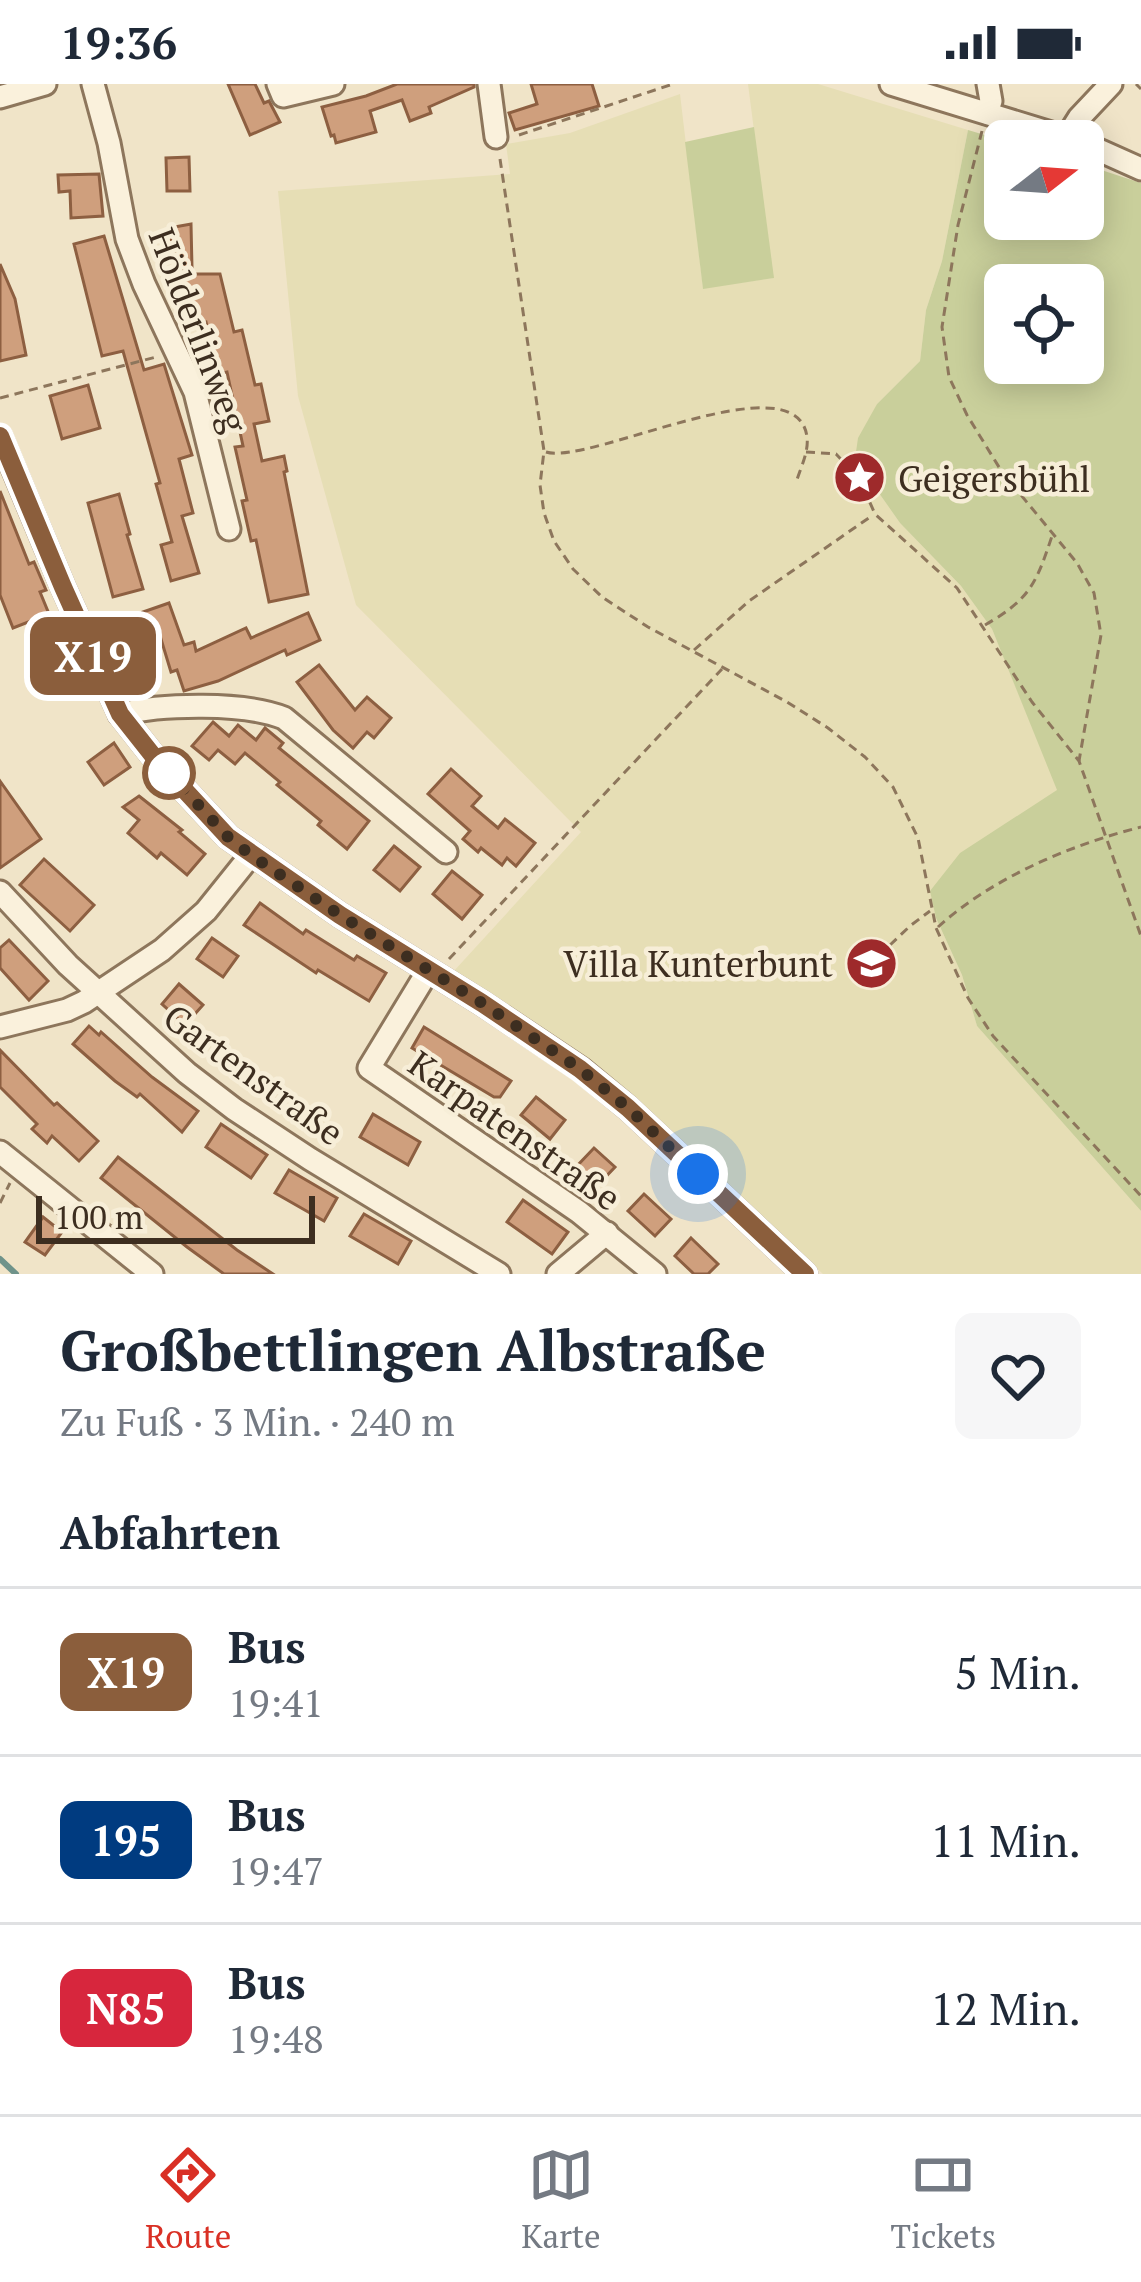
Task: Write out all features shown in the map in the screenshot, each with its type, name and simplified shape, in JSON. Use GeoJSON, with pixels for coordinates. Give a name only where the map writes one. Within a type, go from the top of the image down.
{"type":"FeatureCollection","features":[{"type":"Feature","properties":{"kind":"street"},"geometry":{"type":"LineString","coordinates":[[0,97],[45,84]]}},
{"type":"Feature","properties":{"kind":"street","name":"Hölderlinweg"},"geometry":{"type":"LineString","coordinates":[[93,84],[127,239],[187,372],[230,529]]}},
{"type":"Feature","properties":{"kind":"street"},"geometry":{"type":"LineString","coordinates":[[278,84],[283,96],[333,84]]}},
{"type":"Feature","properties":{"kind":"street"},"geometry":{"type":"LineString","coordinates":[[489,84],[496,137]]}},
{"type":"Feature","properties":{"kind":"street"},"geometry":{"type":"LineString","coordinates":[[891,84],[1010,120]]}},
{"type":"Feature","properties":{"kind":"street"},"geometry":{"type":"LineString","coordinates":[[987,113],[988,84]]}},
{"type":"Feature","properties":{"kind":"street"},"geometry":{"type":"LineString","coordinates":[[1079,120],[1111,84]]}},
{"type":"Feature","properties":{"kind":"street"},"geometry":{"type":"LineString","coordinates":[[1104,152],[1141,169]]}},
{"type":"Feature","properties":{"kind":"street"},"geometry":{"type":"LineString","coordinates":[[0,436],[120,714],[228,837],[580,1069],[806,1274]]}},
{"type":"Feature","properties":{"kind":"street"},"geometry":{"type":"LineString","coordinates":[[120,714],[160,707],[248,709],[284,718],[446,852]]}},
{"type":"Feature","properties":{"kind":"street"},"geometry":{"type":"LineString","coordinates":[[0,1027],[67,1010],[98,994],[186,930],[251,855]]}},
{"type":"Feature","properties":{"kind":"street","name":"Gartenstraße"},"geometry":{"type":"LineString","coordinates":[[0,892],[98,994],[234,1109],[499,1274]]}},
{"type":"Feature","properties":{"kind":"street","name":"Karpatenstraße"},"geometry":{"type":"LineString","coordinates":[[432,973],[369,1068],[534,1180],[656,1274]]}},
{"type":"Feature","properties":{"kind":"street"},"geometry":{"type":"LineString","coordinates":[[0,1153],[152,1274]]}},
{"type":"Feature","properties":{"kind":"street"},"geometry":{"type":"LineString","coordinates":[[558,1274],[607,1233]]}},
{"type":"Feature","properties":{"kind":"path"},"geometry":{"type":"LineString","coordinates":[[674,84],[523,134],[496,137],[544,452],[540,485],[544,513],[554,541],[573,569],[602,597],[828,728],[865,757],[892,787],[918,838],[936,928],[968,998],[993,1036],[1141,1196]]}},
{"type":"Feature","properties":{"kind":"path"},"geometry":{"type":"LineString","coordinates":[[987,113],[958,225],[941,327],[949,377],[967,415],[1002,472],[1077,563],[1094,593],[1101,635],[1079,761]]}},
{"type":"Feature","properties":{"kind":"path"},"geometry":{"type":"LineString","coordinates":[[0,398],[176,352]]}},
{"type":"Feature","properties":{"kind":"path"},"geometry":{"type":"LineString","coordinates":[[544,452],[584,450],[672,424],[761,406],[799,420],[807,434],[796,483]]}},
{"type":"Feature","properties":{"kind":"path"},"geometry":{"type":"LineString","coordinates":[[806,452],[836,454],[859,478],[875,514],[957,588],[1032,702],[1079,761],[1141,936]]}},
{"type":"Feature","properties":{"kind":"path"},"geometry":{"type":"LineString","coordinates":[[692,651],[749,601],[875,514]]}},
{"type":"Feature","properties":{"kind":"path"},"geometry":{"type":"LineString","coordinates":[[984,626],[1016,608],[1039,575],[1052,534]]}},
{"type":"Feature","properties":{"kind":"path"},"geometry":{"type":"LineString","coordinates":[[432,973],[723,668]]}},
{"type":"Feature","properties":{"kind":"path"},"geometry":{"type":"LineString","coordinates":[[936,928],[965,902],[1031,868],[1105,836],[1141,827]]}},
{"type":"Feature","properties":{"kind":"path"},"geometry":{"type":"LineString","coordinates":[[890,946],[932,910]]}},
{"type":"Feature","properties":{"kind":"shaded area"},"geometry":{"type":"Polygon","coordinates":[[[748,84],[818,84],[968,130],[942,261],[926,310],[920,361],[877,404],[855,459],[900,523],[961,586],[992,629],[1058,790],[1026,813],[936,918],[962,975],[977,1026],[1141,1211],[1141,1274],[823,1274],[619,1086],[545,1030],[453,972],[581,832],[356,605],[298,396],[278,191],[510,174],[506,144],[570,133],[680,94],[703,288],[773,278],[748,84]]]}},
{"type":"Feature","properties":{"kind":"green space"},"geometry":{"type":"Polygon","coordinates":[[[754,127],[774,278],[703,289],[685,142],[754,127]]]}},
{"type":"Feature","properties":{"kind":"green space"},"geometry":{"type":"Polygon","coordinates":[[[968,130],[984,135],[984,240],[1104,240],[1104,171],[1141,183],[1141,1211],[977,1026],[962,975],[936,918],[930,891],[960,853],[1057,790],[992,629],[961,586],[900,523],[855,459],[858,438],[877,404],[920,361],[926,310],[942,261],[968,130]]]}},
{"type":"Feature","properties":{"kind":"building"},"geometry":{"type":"Polygon","coordinates":[[[228,84],[255,84],[280,122],[250,135],[228,84]]]}},
{"type":"Feature","properties":{"kind":"building"},"geometry":{"type":"Polygon","coordinates":[[[397,84],[474,87],[410,121],[402,100],[370,111],[376,132],[336,143],[322,107],[397,84]]]}},
{"type":"Feature","properties":{"kind":"building"},"geometry":{"type":"Polygon","coordinates":[[[531,84],[592,84],[599,106],[515,130],[509,113],[537,104],[531,84]]]}},
{"type":"Feature","properties":{"kind":"building"},"geometry":{"type":"Polygon","coordinates":[[[189,157],[190,191],[167,191],[166,158],[189,157]]]}},
{"type":"Feature","properties":{"kind":"building"},"geometry":{"type":"Polygon","coordinates":[[[99,174],[103,216],[71,218],[70,191],[59,192],[58,175],[99,174]]]}},
{"type":"Feature","properties":{"kind":"building"},"geometry":{"type":"Polygon","coordinates":[[[191,224],[192,268],[178,271],[169,228],[191,224]]]}},
{"type":"Feature","properties":{"kind":"building"},"geometry":{"type":"Polygon","coordinates":[[[104,236],[144,370],[164,364],[192,455],[179,459],[193,513],[182,516],[199,573],[171,581],[161,545],[172,542],[156,484],[160,483],[123,351],[102,356],[74,244],[104,236]]]}},
{"type":"Feature","properties":{"kind":"building"},"geometry":{"type":"Polygon","coordinates":[[[0,264],[15,299],[26,355],[0,361],[0,264]]]}},
{"type":"Feature","properties":{"kind":"building"},"geometry":{"type":"Polygon","coordinates":[[[183,274],[220,274],[234,332],[242,330],[269,421],[254,424],[262,461],[284,456],[308,594],[269,602],[242,501],[247,500],[235,447],[243,446],[227,372],[219,374],[206,322],[195,324],[183,274]]]}},
{"type":"Feature","properties":{"kind":"building"},"geometry":{"type":"Polygon","coordinates":[[[88,385],[100,428],[62,439],[50,396],[88,385]]]}},
{"type":"Feature","properties":{"kind":"building"},"geometry":{"type":"Polygon","coordinates":[[[0,491],[29,564],[34,562],[46,590],[40,592],[49,614],[13,628],[0,595],[0,491]]]}},
{"type":"Feature","properties":{"kind":"building"},"geometry":{"type":"Polygon","coordinates":[[[119,494],[143,589],[113,597],[88,503],[119,494]]]}},
{"type":"Feature","properties":{"kind":"building"},"geometry":{"type":"Polygon","coordinates":[[[169,603],[184,645],[194,642],[196,651],[246,628],[251,638],[308,613],[320,640],[184,691],[177,670],[171,672],[161,639],[151,636],[143,612],[169,603]]]}},
{"type":"Feature","properties":{"kind":"building"},"geometry":{"type":"Polygon","coordinates":[[[319,665],[355,710],[367,697],[391,718],[374,738],[367,732],[353,748],[333,730],[297,682],[319,665]]]}},
{"type":"Feature","properties":{"kind":"building"},"geometry":{"type":"Polygon","coordinates":[[[213,722],[229,736],[238,725],[256,740],[265,728],[283,743],[279,748],[369,821],[347,849],[245,753],[235,764],[218,750],[209,760],[192,746],[213,722]]]}},
{"type":"Feature","properties":{"kind":"building"},"geometry":{"type":"Polygon","coordinates":[[[114,743],[130,767],[104,785],[88,762],[114,743]]]}},
{"type":"Feature","properties":{"kind":"building"},"geometry":{"type":"Polygon","coordinates":[[[451,769],[481,796],[472,806],[498,828],[505,819],[535,843],[516,866],[507,858],[502,865],[481,848],[478,852],[463,839],[470,831],[428,794],[451,769]]]}},
{"type":"Feature","properties":{"kind":"building"},"geometry":{"type":"Polygon","coordinates":[[[0,781],[41,839],[0,868],[0,781]]]}},
{"type":"Feature","properties":{"kind":"building"},"geometry":{"type":"Polygon","coordinates":[[[139,796],[205,854],[187,875],[128,833],[139,820],[123,807],[139,796]]]}},
{"type":"Feature","properties":{"kind":"building"},"geometry":{"type":"Polygon","coordinates":[[[394,846],[420,867],[400,891],[374,870],[394,846]]]}},
{"type":"Feature","properties":{"kind":"building"},"geometry":{"type":"Polygon","coordinates":[[[44,859],[94,905],[70,931],[20,885],[44,859]]]}},
{"type":"Feature","properties":{"kind":"building"},"geometry":{"type":"Polygon","coordinates":[[[452,871],[482,895],[462,919],[433,894],[452,871]]]}},
{"type":"Feature","properties":{"kind":"building"},"geometry":{"type":"Polygon","coordinates":[[[260,903],[303,934],[306,930],[354,960],[357,956],[386,973],[369,1001],[316,973],[244,925],[260,903]]]}},
{"type":"Feature","properties":{"kind":"building"},"geometry":{"type":"Polygon","coordinates":[[[212,938],[238,956],[223,977],[197,959],[212,938]]]}},
{"type":"Feature","properties":{"kind":"building"},"geometry":{"type":"Polygon","coordinates":[[[9,940],[48,981],[29,1000],[0,968],[0,948],[9,940]]]}},
{"type":"Feature","properties":{"kind":"building"},"geometry":{"type":"Polygon","coordinates":[[[179,984],[203,1005],[185,1025],[162,1004],[179,984]]]}},
{"type":"Feature","properties":{"kind":"building"},"geometry":{"type":"Polygon","coordinates":[[[89,1026],[198,1111],[182,1132],[73,1044],[89,1026]]]}},
{"type":"Feature","properties":{"kind":"building"},"geometry":{"type":"Polygon","coordinates":[[[424,1027],[511,1081],[500,1097],[412,1048],[424,1027]]]}},
{"type":"Feature","properties":{"kind":"building"},"geometry":{"type":"Polygon","coordinates":[[[0,1050],[98,1141],[79,1161],[52,1136],[47,1143],[32,1129],[37,1124],[0,1087],[0,1050]]]}},
{"type":"Feature","properties":{"kind":"building"},"geometry":{"type":"Polygon","coordinates":[[[536,1097],[565,1120],[550,1139],[521,1115],[536,1097]]]}},
{"type":"Feature","properties":{"kind":"building"},"geometry":{"type":"Polygon","coordinates":[[[373,1114],[420,1142],[408,1165],[360,1137],[373,1114]]]}},
{"type":"Feature","properties":{"kind":"building"},"geometry":{"type":"Polygon","coordinates":[[[221,1124],[267,1155],[251,1178],[206,1147],[221,1124]]]}},
{"type":"Feature","properties":{"kind":"building"},"geometry":{"type":"Polygon","coordinates":[[[594,1148],[615,1167],[597,1186],[576,1167],[594,1148]]]}},
{"type":"Feature","properties":{"kind":"building"},"geometry":{"type":"Polygon","coordinates":[[[118,1157],[273,1274],[224,1274],[187,1247],[101,1178],[118,1157]]]}},
{"type":"Feature","properties":{"kind":"building"},"geometry":{"type":"Polygon","coordinates":[[[289,1170],[337,1198],[324,1221],[275,1193],[289,1170]]]}},
{"type":"Feature","properties":{"kind":"building"},"geometry":{"type":"Polygon","coordinates":[[[644,1194],[671,1219],[655,1236],[628,1211],[644,1194]]]}},
{"type":"Feature","properties":{"kind":"building"},"geometry":{"type":"Polygon","coordinates":[[[523,1200],[568,1232],[552,1254],[507,1222],[523,1200]]]}},
{"type":"Feature","properties":{"kind":"building"},"geometry":{"type":"Polygon","coordinates":[[[364,1214],[411,1241],[398,1264],[350,1236],[364,1214]]]}},
{"type":"Feature","properties":{"kind":"building"},"geometry":{"type":"Polygon","coordinates":[[[43,1217],[62,1232],[45,1255],[25,1242],[43,1217]]]}},
{"type":"Feature","properties":{"kind":"building"},"geometry":{"type":"Polygon","coordinates":[[[691,1238],[718,1264],[708,1274],[694,1274],[675,1256],[691,1238]]]}},
{"type":"Feature","properties":{"kind":"waterway"},"geometry":{"type":"LineString","coordinates":[[0,1259],[16,1274]]}},
{"type":"Feature","properties":{"kind":"bus line","name":"X19"},"geometry":{"type":"LineString","coordinates":[[0,436],[120,714],[228,837],[580,1069],[805,1274]]}},
{"type":"Feature","properties":{"kind":"place","name":"Geigersbühl"},"geometry":{"type":"Point","coordinates":[859,478]}},
{"type":"Feature","properties":{"kind":"place","name":"Villa Kunterbunt"},"geometry":{"type":"Point","coordinates":[872,963]}},
{"type":"Feature","properties":{"kind":"route"},"geometry":{"type":"LineString","coordinates":[[169,773],[251,855],[580,1069],[698,1174]]}}]}
